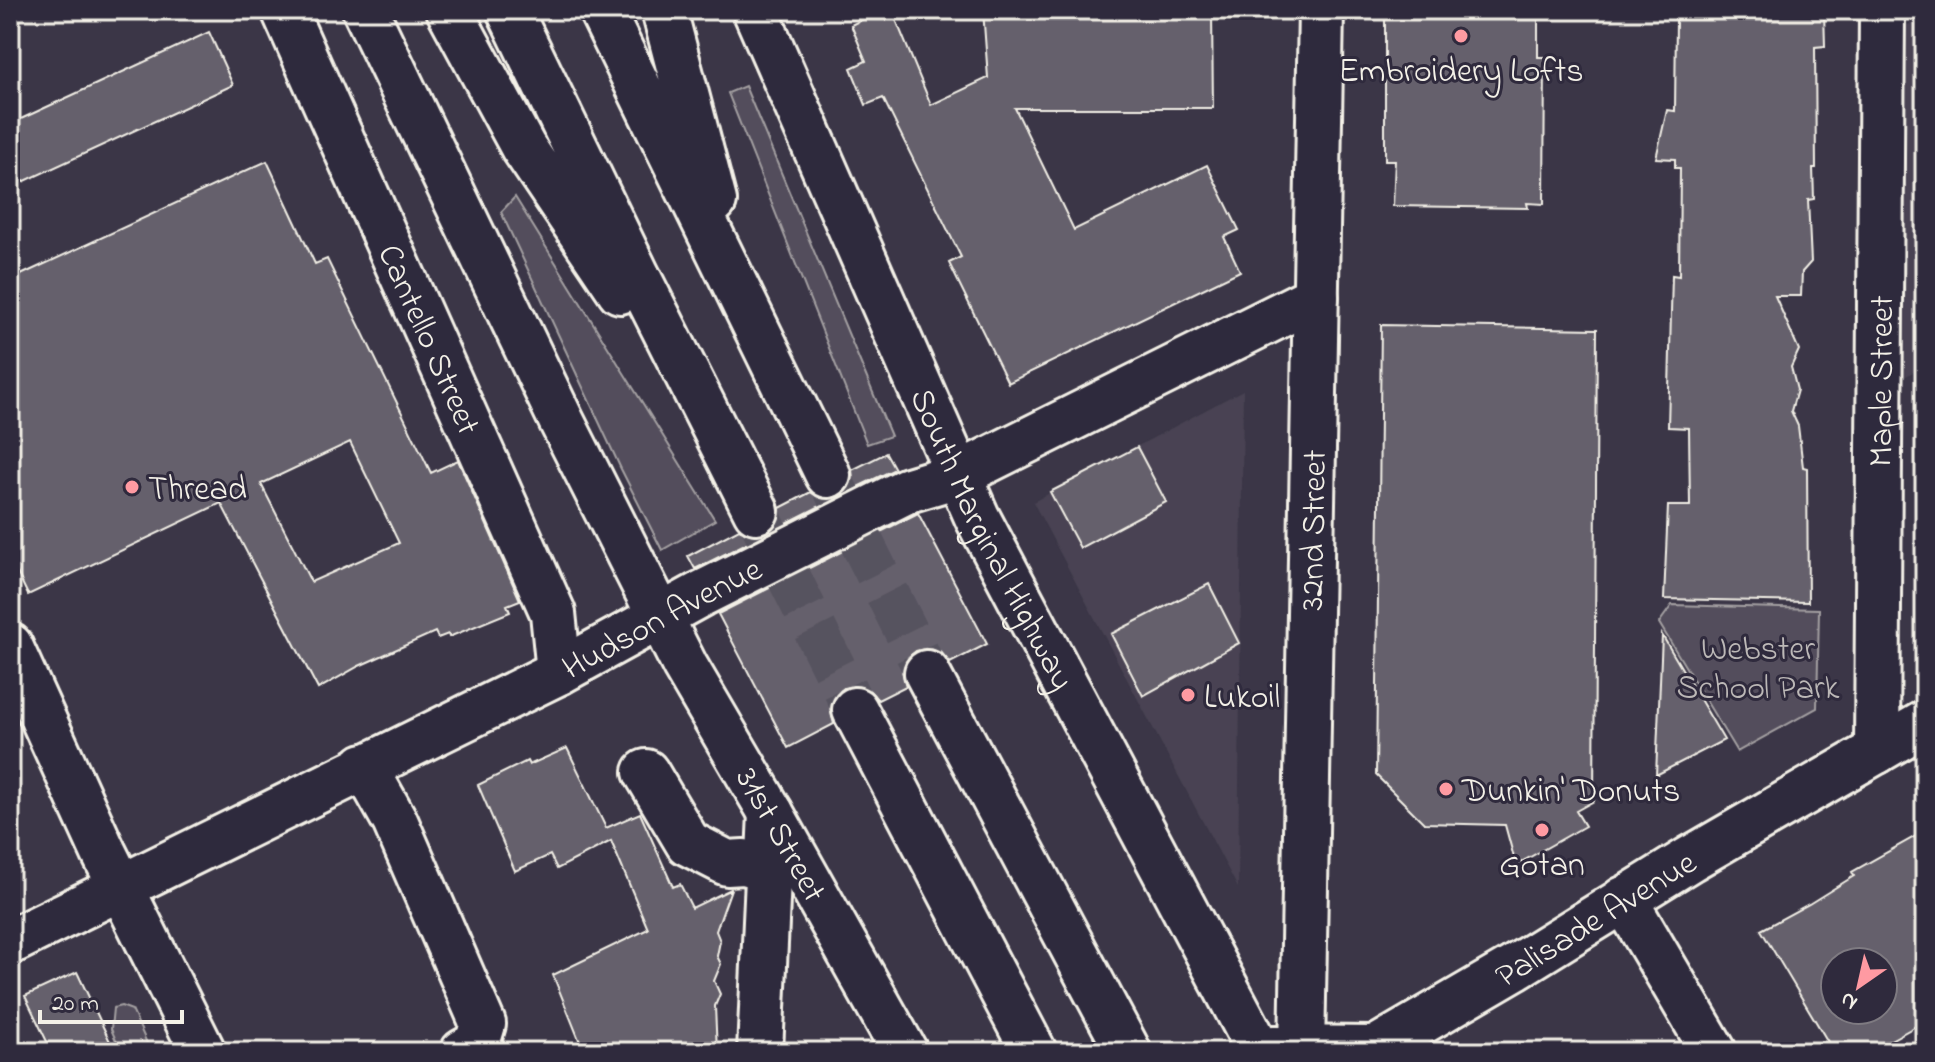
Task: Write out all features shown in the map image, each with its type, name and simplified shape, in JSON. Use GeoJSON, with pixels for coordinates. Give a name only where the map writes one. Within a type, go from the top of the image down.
{"type":"FeatureCollection","features":[{"type":"Feature","properties":{"kind":"main road","name":"Cantello Street"},"geometry":{"type":"LineString","coordinates":[[284,10],[553,613],[559,672]]}},
{"type":"Feature","properties":{"kind":"main road"},"geometry":{"type":"LineString","coordinates":[[365,10],[556,409],[662,616]]}},
{"type":"Feature","properties":{"kind":"main road"},"geometry":{"type":"LineString","coordinates":[[449,10],[523,147],[710,422]]}},
{"type":"Feature","properties":{"kind":"main road"},"geometry":{"type":"LineString","coordinates":[[509,10],[756,511]]}},
{"type":"Feature","properties":{"kind":"main road"},"geometry":{"type":"LineString","coordinates":[[601,10],[828,475]]}},
{"type":"Feature","properties":{"kind":"main road"},"geometry":{"type":"LineString","coordinates":[[664,10],[740,300]]}},
{"type":"Feature","properties":{"kind":"main road","name":"32nd Street"},"geometry":{"type":"LineString","coordinates":[[1274,1051],[1316,297],[1321,10]]}},
{"type":"Feature","properties":{"kind":"main road","name":"Maple Street"},"geometry":{"type":"LineString","coordinates":[[1877,751],[1882,10]]}},
{"type":"Feature","properties":{"kind":"main road","name":"South Marginal Highway"},"geometry":{"type":"LineString","coordinates":[[757,12],[977,517],[1274,1051]]}},
{"type":"Feature","properties":{"kind":"main road","name":"Hudson Avenue"},"geometry":{"type":"LineString","coordinates":[[10,942],[559,672],[908,490],[958,475],[1316,297]]}},
{"type":"Feature","properties":{"kind":"main road","name":"31st Street"},"geometry":{"type":"LineString","coordinates":[[662,616],[685,666],[905,1052]]}},
{"type":"Feature","properties":{"kind":"main road"},"geometry":{"type":"LineString","coordinates":[[10,646],[203,1052]]}},
{"type":"Feature","properties":{"kind":"main road"},"geometry":{"type":"LineString","coordinates":[[927,673],[1128,1051]]}},
{"type":"Feature","properties":{"kind":"main road"},"geometry":{"type":"LineString","coordinates":[[855,710],[1034,1052]]}},
{"type":"Feature","properties":{"kind":"main road","name":"Palisade Avenue"},"geometry":{"type":"LineString","coordinates":[[1274,1051],[1375,1049],[1925,723]]}},
{"type":"Feature","properties":{"kind":"main road"},"geometry":{"type":"LineString","coordinates":[[364,766],[395,821],[483,1024],[477,1044],[463,1052]]}},
{"type":"Feature","properties":{"kind":"main road"},"geometry":{"type":"LineString","coordinates":[[646,772],[688,843],[727,863],[744,862],[767,868]]}},
{"type":"Feature","properties":{"kind":"main road"},"geometry":{"type":"LineString","coordinates":[[760,1052],[771,813]]}},
{"type":"Feature","properties":{"kind":"main road"},"geometry":{"type":"LineString","coordinates":[[1624,899],[1714,1052]]}},
{"type":"Feature","properties":{"kind":"shaded area"},"geometry":{"type":"Polygon","coordinates":[[[1925,24],[1925,365],[1879,392],[1882,25],[1925,24]]]}},
{"type":"Feature","properties":{"kind":"shaded area","name":"Lukoil"},"geometry":{"type":"Polygon","coordinates":[[[1243,390],[1238,888],[1033,502],[1243,390]]]}},
{"type":"Feature","properties":{"kind":"green space"},"geometry":{"type":"Polygon","coordinates":[[[745,86],[891,436],[867,444],[728,93],[745,86]]]}},
{"type":"Feature","properties":{"kind":"green space"},"geometry":{"type":"Polygon","coordinates":[[[515,197],[715,520],[662,550],[501,212],[515,197]]]}},
{"type":"Feature","properties":{"kind":"green space","name":"Webster School Park"},"geometry":{"type":"Polygon","coordinates":[[[1672,605],[1819,609],[1817,708],[1737,752],[1659,623],[1672,605]]]}},
{"type":"Feature","properties":{"kind":"green space"},"geometry":{"type":"Polygon","coordinates":[[[121,1006],[132,1010],[151,1052],[121,1052],[111,1029],[113,1008],[121,1006]]]}},
{"type":"Feature","properties":{"kind":"building"},"geometry":{"type":"Polygon","coordinates":[[[881,10],[892,10],[931,105],[988,78],[983,10],[1031,10],[1031,13],[1212,12],[1213,108],[1015,108],[1074,230],[1207,165],[1239,230],[1224,237],[1240,271],[1008,383],[949,263],[961,257],[883,98],[866,105],[851,68],[866,61],[851,25],[881,10]]]}},
{"type":"Feature","properties":{"kind":"building"},"geometry":{"type":"Polygon","coordinates":[[[1385,10],[1538,10],[1538,57],[1545,57],[1544,204],[1527,203],[1528,208],[1393,206],[1395,160],[1385,160],[1385,10]]]}},
{"type":"Feature","properties":{"kind":"building"},"geometry":{"type":"Polygon","coordinates":[[[1824,10],[1825,46],[1815,47],[1816,168],[1813,168],[1814,199],[1808,200],[1811,262],[1802,272],[1801,296],[1775,296],[1799,350],[1791,367],[1797,390],[1791,411],[1798,426],[1803,467],[1807,468],[1808,602],[1664,599],[1668,506],[1690,506],[1689,428],[1668,427],[1672,275],[1679,276],[1680,168],[1675,168],[1675,159],[1656,158],[1667,110],[1675,111],[1676,19],[1688,18],[1689,12],[1824,10]]]}},
{"type":"Feature","properties":{"kind":"building"},"geometry":{"type":"Polygon","coordinates":[[[209,32],[233,85],[10,188],[10,124],[209,32]]]}},
{"type":"Feature","properties":{"kind":"building"},"geometry":{"type":"Polygon","coordinates":[[[267,161],[315,264],[327,259],[431,473],[458,460],[520,600],[507,605],[510,612],[449,637],[448,634],[438,638],[435,632],[359,666],[318,689],[221,503],[28,595],[10,558],[10,280],[267,161]],[[350,442],[261,484],[311,582],[399,543],[350,442]]]}},
{"type":"Feature","properties":{"kind":"building"},"geometry":{"type":"Polygon","coordinates":[[[1381,325],[1597,329],[1594,801],[1576,811],[1585,826],[1516,865],[1505,825],[1424,823],[1376,775],[1381,325]]]}},
{"type":"Feature","properties":{"kind":"building"},"geometry":{"type":"Polygon","coordinates":[[[1137,447],[1166,502],[1080,548],[1050,492],[1137,447]]]}},
{"type":"Feature","properties":{"kind":"building"},"geometry":{"type":"Polygon","coordinates":[[[886,453],[895,469],[841,495],[849,488],[852,470],[886,453]]]}},
{"type":"Feature","properties":{"kind":"building"},"geometry":{"type":"Polygon","coordinates":[[[811,492],[826,500],[836,498],[769,532],[777,524],[780,508],[811,492]]]}},
{"type":"Feature","properties":{"kind":"building"},"geometry":{"type":"Polygon","coordinates":[[[918,513],[987,644],[950,663],[940,651],[929,648],[916,651],[906,659],[902,671],[906,686],[878,700],[868,689],[857,685],[844,688],[834,696],[830,708],[834,724],[788,748],[718,614],[918,513]]]}},
{"type":"Feature","properties":{"kind":"building"},"geometry":{"type":"Polygon","coordinates":[[[739,529],[754,536],[765,534],[695,569],[688,556],[739,529]]]}},
{"type":"Feature","properties":{"kind":"building"},"geometry":{"type":"Polygon","coordinates":[[[1209,584],[1239,643],[1143,696],[1111,634],[1209,584]]]}},
{"type":"Feature","properties":{"kind":"building"},"geometry":{"type":"Polygon","coordinates":[[[1662,635],[1724,740],[1656,775],[1662,635]]]}},
{"type":"Feature","properties":{"kind":"building"},"geometry":{"type":"Polygon","coordinates":[[[567,748],[606,828],[640,813],[673,887],[680,884],[692,908],[731,889],[716,931],[720,941],[717,956],[721,964],[714,981],[720,994],[715,1006],[717,1052],[584,1052],[553,975],[648,929],[611,841],[557,869],[550,855],[515,871],[478,785],[527,761],[529,765],[567,748]]]}},
{"type":"Feature","properties":{"kind":"building"},"geometry":{"type":"Polygon","coordinates":[[[1925,831],[1925,1021],[1869,1052],[1834,1052],[1761,930],[1854,876],[1852,872],[1925,831]]]}},
{"type":"Feature","properties":{"kind":"building"},"geometry":{"type":"Polygon","coordinates":[[[77,972],[115,1052],[52,1052],[25,996],[77,972]]]}},
{"type":"Feature","properties":{"kind":"tunnel"},"geometry":{"type":"LineString","coordinates":[[828,475],[927,673]]}},
{"type":"Feature","properties":{"kind":"tunnel"},"geometry":{"type":"LineString","coordinates":[[756,511],[855,710]]}},
{"type":"Feature","properties":{"kind":"place","name":"Embroidery Lofts"},"geometry":{"type":"Point","coordinates":[1461,36]}},
{"type":"Feature","properties":{"kind":"place","name":"Thread"},"geometry":{"type":"Point","coordinates":[132,487]}},
{"type":"Feature","properties":{"kind":"place","name":"Lukoil"},"geometry":{"type":"Point","coordinates":[1188,695]}},
{"type":"Feature","properties":{"kind":"place","name":"Dunkin' Donuts"},"geometry":{"type":"Point","coordinates":[1446,789]}},
{"type":"Feature","properties":{"kind":"place","name":"Gotan"},"geometry":{"type":"Point","coordinates":[1542,830]}}]}
